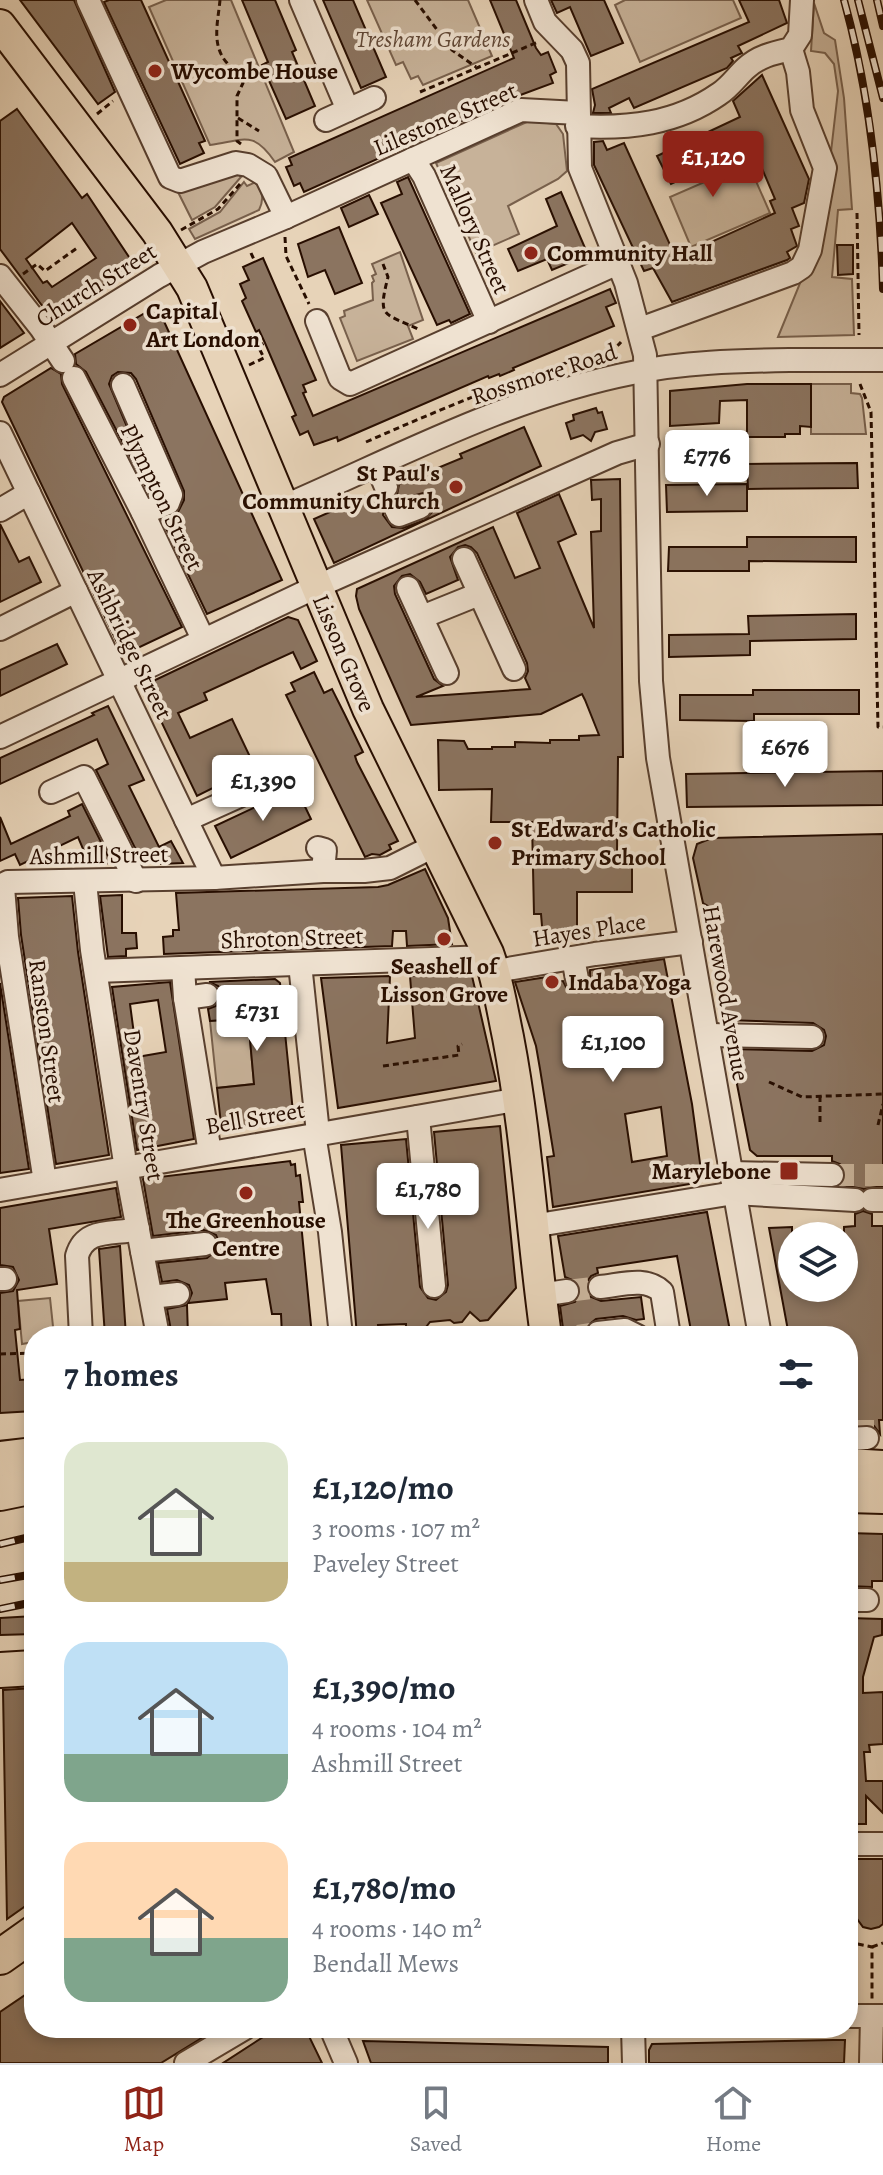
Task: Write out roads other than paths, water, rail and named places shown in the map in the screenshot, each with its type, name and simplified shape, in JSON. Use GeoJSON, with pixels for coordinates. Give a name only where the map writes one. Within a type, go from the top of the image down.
{"type":"FeatureCollection","features":[{"type":"Feature","properties":{"kind":"highway"},"geometry":{"type":"LineString","coordinates":[[0,1448],[24,1449]]}},
{"type":"Feature","properties":{"kind":"highway"},"geometry":{"type":"LineString","coordinates":[[0,1459],[24,1456]]}},
{"type":"Feature","properties":{"kind":"highway"},"geometry":{"type":"LineString","coordinates":[[0,1479],[24,1478]]}},
{"type":"Feature","properties":{"kind":"highway"},"geometry":{"type":"LineString","coordinates":[[0,1493],[24,1488]]}},
{"type":"Feature","properties":{"kind":"highway"},"geometry":{"type":"LineString","coordinates":[[858,1495],[883,1496]]}},
{"type":"Feature","properties":{"kind":"highway"},"geometry":{"type":"LineString","coordinates":[[0,1670],[24,1669]]}},
{"type":"Feature","properties":{"kind":"highway"},"geometry":{"type":"LineString","coordinates":[[1,1954],[24,1939]]}},
{"type":"Feature","properties":{"kind":"main road","name":"Lisson Grove"},"geometry":{"type":"LineString","coordinates":[[0,25],[157,232],[196,298],[368,709],[492,965],[520,1099],[532,1226],[554,1293],[548,1326]]}},
{"type":"Feature","properties":{"kind":"street"},"geometry":{"type":"LineString","coordinates":[[88,0],[170,177],[180,181],[236,163],[248,165],[266,176],[286,217]]}},
{"type":"Feature","properties":{"kind":"street"},"geometry":{"type":"LineString","coordinates":[[301,0],[348,110]]}},
{"type":"Feature","properties":{"kind":"street"},"geometry":{"type":"LineString","coordinates":[[536,0],[545,22],[572,50],[578,63],[582,177],[618,263],[631,335],[647,370]]}},
{"type":"Feature","properties":{"kind":"street"},"geometry":{"type":"LineString","coordinates":[[631,335],[802,267],[810,250],[825,168],[802,110],[798,72],[791,49],[800,35],[802,0]]}},
{"type":"Feature","properties":{"kind":"street","name":"Lilestone Street"},"geometry":{"type":"LineString","coordinates":[[178,264],[521,110],[621,128],[655,123],[718,95],[763,56],[791,49]]}},
{"type":"Feature","properties":{"kind":"street"},"geometry":{"type":"LineString","coordinates":[[326,120],[374,98]]}},
{"type":"Feature","properties":{"kind":"street","name":"Mallory Street"},"geometry":{"type":"LineString","coordinates":[[413,159],[424,176],[489,322]]}},
{"type":"Feature","properties":{"kind":"street","name":"Mallory Street"},"geometry":{"type":"LineString","coordinates":[[318,320],[340,378],[350,384],[618,263]]}},
{"type":"Feature","properties":{"kind":"street","name":"Church Street"},"geometry":{"type":"LineString","coordinates":[[0,375],[63,361],[178,264]]}},
{"type":"Feature","properties":{"kind":"street","name":"Plympton Street"},"geometry":{"type":"LineString","coordinates":[[4,281],[63,361],[143,513],[203,639]]}},
{"type":"Feature","properties":{"kind":"street","name":"Rossmore Road"},"geometry":{"type":"LineString","coordinates":[[285,506],[509,409],[573,387],[647,370],[701,364],[883,360]]}},
{"type":"Feature","properties":{"kind":"street","name":"Harewood Avenue"},"geometry":{"type":"LineString","coordinates":[[647,370],[652,697],[661,781],[758,1326]]}},
{"type":"Feature","properties":{"kind":"street"},"geometry":{"type":"LineString","coordinates":[[123,385],[171,495],[168,503],[143,513]]}},
{"type":"Feature","properties":{"kind":"street","name":"Ashbridge Street"},"geometry":{"type":"LineString","coordinates":[[0,433],[214,878]]}},
{"type":"Feature","properties":{"kind":"street"},"geometry":{"type":"LineString","coordinates":[[0,737],[316,587],[401,572],[450,528],[617,453],[648,444]]}},
{"type":"Feature","properties":{"kind":"street"},"geometry":{"type":"LineString","coordinates":[[377,466],[386,487]]}},
{"type":"Feature","properties":{"kind":"street"},"geometry":{"type":"LineString","coordinates":[[0,510],[29,493]]}},
{"type":"Feature","properties":{"kind":"street"},"geometry":{"type":"LineString","coordinates":[[396,509],[399,515],[420,507]]}},
{"type":"Feature","properties":{"kind":"street"},"geometry":{"type":"LineString","coordinates":[[450,528],[514,669]]}},
{"type":"Feature","properties":{"kind":"street"},"geometry":{"type":"LineString","coordinates":[[401,572],[447,673]]}},
{"type":"Feature","properties":{"kind":"street"},"geometry":{"type":"LineString","coordinates":[[0,629],[76,591]]}},
{"type":"Feature","properties":{"kind":"street"},"geometry":{"type":"LineString","coordinates":[[422,617],[479,594]]}},
{"type":"Feature","properties":{"kind":"street"},"geometry":{"type":"LineString","coordinates":[[51,792],[84,777],[136,881]]}},
{"type":"Feature","properties":{"kind":"street"},"geometry":{"type":"LineString","coordinates":[[186,820],[275,780]]}},
{"type":"Feature","properties":{"kind":"street","name":"Ashmill Street"},"geometry":{"type":"LineString","coordinates":[[2,887],[8,882],[136,881],[364,871],[390,868],[436,845]]}},
{"type":"Feature","properties":{"kind":"street"},"geometry":{"type":"LineString","coordinates":[[318,848],[325,850],[323,871]]}},
{"type":"Feature","properties":{"kind":"street","name":"Daventry Street"},"geometry":{"type":"LineString","coordinates":[[85,882],[126,1168],[156,1326]]}},
{"type":"Feature","properties":{"kind":"street","name":"Ranston Street"},"geometry":{"type":"LineString","coordinates":[[2,887],[45,1182]]}},
{"type":"Feature","properties":{"kind":"street","name":"Hayes Place"},"geometry":{"type":"LineString","coordinates":[[492,965],[508,969],[586,965],[691,942]]}},
{"type":"Feature","properties":{"kind":"street"},"geometry":{"type":"LineString","coordinates":[[300,964],[316,1134],[340,1326]]}},
{"type":"Feature","properties":{"kind":"street","name":"Shroton Street"},"geometry":{"type":"LineString","coordinates":[[96,971],[300,964],[492,965]]}},
{"type":"Feature","properties":{"kind":"street"},"geometry":{"type":"LineString","coordinates":[[183,968],[196,997],[210,1153]]}},
{"type":"Feature","properties":{"kind":"street"},"geometry":{"type":"LineString","coordinates":[[708,1035],[812,1037]]}},
{"type":"Feature","properties":{"kind":"street","name":"Bell Street"},"geometry":{"type":"LineString","coordinates":[[0,1190],[520,1099]]}},
{"type":"Feature","properties":{"kind":"street"},"geometry":{"type":"LineString","coordinates":[[418,1117],[434,1286]]}},
{"type":"Feature","properties":{"kind":"street"},"geometry":{"type":"LineString","coordinates":[[532,1226],[732,1183],[832,1175]]}},
{"type":"Feature","properties":{"kind":"street"},"geometry":{"type":"LineString","coordinates":[[732,1183],[870,1200]]}},
{"type":"Feature","properties":{"kind":"street"},"geometry":{"type":"LineString","coordinates":[[80,1326],[77,1256],[80,1244],[89,1237],[200,1244]]}},
{"type":"Feature","properties":{"kind":"street"},"geometry":{"type":"LineString","coordinates":[[600,1287],[645,1282],[658,1288],[662,1292],[667,1326]]}},
{"type":"Feature","properties":{"kind":"street"},"geometry":{"type":"LineString","coordinates":[[151,1297],[178,1294]]}},
{"type":"Feature","properties":{"kind":"street"},"geometry":{"type":"LineString","coordinates":[[858,1844],[883,1844]]}},
{"type":"Feature","properties":{"kind":"street"},"geometry":{"type":"LineString","coordinates":[[871,2063],[877,2016]]}},
{"type":"Feature","properties":{"kind":"street"},"geometry":{"type":"LineString","coordinates":[[205,2050],[227,2038]]}},
{"type":"Feature","properties":{"kind":"street"},"geometry":{"type":"LineString","coordinates":[[335,2038],[346,2063]]}},
{"type":"Feature","properties":{"kind":"street"},"geometry":{"type":"LineString","coordinates":[[633,2038],[634,2063]]}},
{"type":"Feature","properties":{"kind":"tunnel"},"geometry":{"type":"LineString","coordinates":[[832,1175],[883,1175]]}},
{"type":"Feature","properties":{"kind":"tunnel"},"geometry":{"type":"LineString","coordinates":[[567,1291],[600,1287]]}},
{"type":"Feature","properties":{"kind":"tunnel"},"geometry":{"type":"LineString","coordinates":[[858,1431],[883,1431]]}},
{"type":"Feature","properties":{"kind":"railway"},"geometry":{"type":"LineString","coordinates":[[844,0],[861,71],[872,143],[883,289]]}},
{"type":"Feature","properties":{"kind":"railway"},"geometry":{"type":"LineString","coordinates":[[858,0],[883,98]]}},
{"type":"Feature","properties":{"kind":"railway"},"geometry":{"type":"LineString","coordinates":[[877,0],[883,26]]}},
{"type":"Feature","properties":{"kind":"railway"},"geometry":{"type":"LineString","coordinates":[[0,1544],[24,1538]]}},
{"type":"Feature","properties":{"kind":"railway"},"geometry":{"type":"LineString","coordinates":[[0,1580],[24,1576]]}},
{"type":"Feature","properties":{"kind":"railway"},"geometry":{"type":"LineString","coordinates":[[0,1609],[24,1604]]}},
{"type":"Feature","properties":{"kind":"place","name":"Wycombe House"},"geometry":{"type":"Point","coordinates":[155,71]}},
{"type":"Feature","properties":{"kind":"place","name":"Community Hall"},"geometry":{"type":"Point","coordinates":[531,253]}},
{"type":"Feature","properties":{"kind":"place","name":"Capital Art London"},"geometry":{"type":"Point","coordinates":[130,325]}},
{"type":"Feature","properties":{"kind":"place","name":"St Paul's Community Church"},"geometry":{"type":"Point","coordinates":[456,487]}},
{"type":"Feature","properties":{"kind":"place","name":"St Edward's Catholic Primary School"},"geometry":{"type":"Point","coordinates":[495,843]}},
{"type":"Feature","properties":{"kind":"place","name":"Seashell of Lisson Grove"},"geometry":{"type":"Point","coordinates":[444,939]}},
{"type":"Feature","properties":{"kind":"place","name":"Indaba Yoga"},"geometry":{"type":"Point","coordinates":[552,982]}},
{"type":"Feature","properties":{"kind":"place","name":"Marylebone"},"geometry":{"type":"Point","coordinates":[789,1171]}},
{"type":"Feature","properties":{"kind":"place","name":"The Greenhouse Centre"},"geometry":{"type":"Point","coordinates":[246,1193]}},
{"type":"Feature","properties":{"kind":"park label","name":"Tresham Gardens"},"geometry":{"type":"Point","coordinates":[433,39]}}]}
